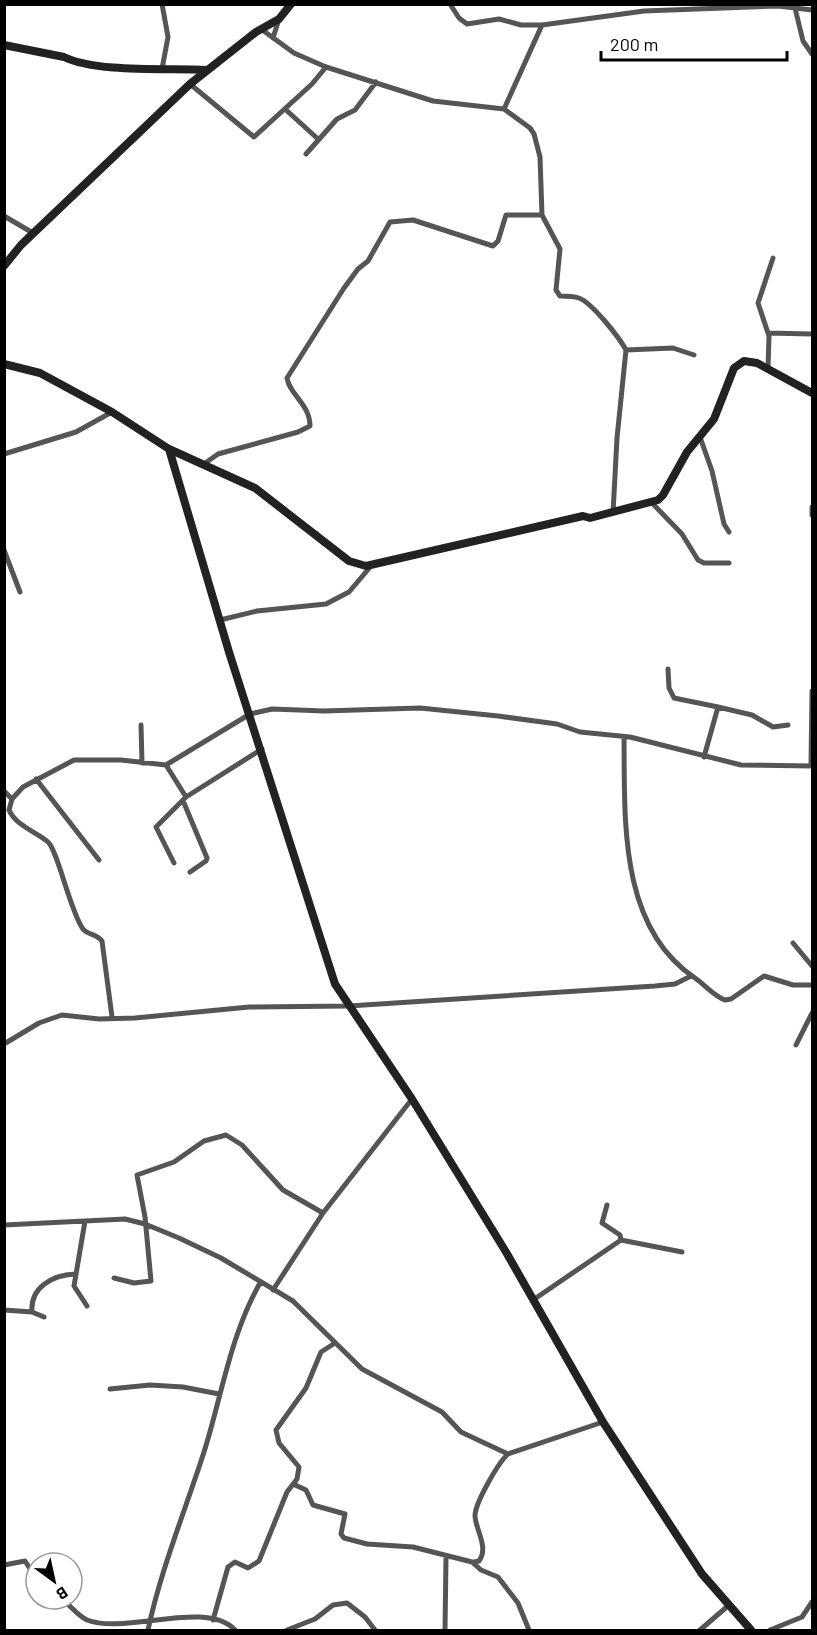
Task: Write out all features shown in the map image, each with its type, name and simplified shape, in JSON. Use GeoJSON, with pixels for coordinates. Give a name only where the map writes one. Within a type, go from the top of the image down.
{"type":"FeatureCollection","features":[{"type":"Feature","properties":{"kind":"street"},"geometry":{"type":"LineString","coordinates":[[162,4],[168,37],[162,69]]}},
{"type":"Feature","properties":{"kind":"street"},"geometry":{"type":"LineString","coordinates":[[273,38],[279,19],[291,4]]}},
{"type":"Feature","properties":{"kind":"street"},"geometry":{"type":"LineString","coordinates":[[450,4],[459,18],[467,24],[499,19],[521,25],[542,25],[644,11],[795,8],[813,10]]}},
{"type":"Feature","properties":{"kind":"street"},"geometry":{"type":"LineString","coordinates":[[795,8],[803,41],[813,54]]}},
{"type":"Feature","properties":{"kind":"street"},"geometry":{"type":"LineString","coordinates":[[4,266],[33,233],[206,70],[261,29],[279,19]]}},
{"type":"Feature","properties":{"kind":"street"},"geometry":{"type":"LineString","coordinates":[[504,109],[542,25]]}},
{"type":"Feature","properties":{"kind":"street"},"geometry":{"type":"LineString","coordinates":[[261,29],[294,53],[326,67],[433,101],[504,109],[524,123],[534,135],[540,157],[542,216],[560,249],[556,290],[558,294],[578,297],[586,303],[620,339],[626,350],[614,464],[613,513]]}},
{"type":"Feature","properties":{"kind":"street"},"geometry":{"type":"LineString","coordinates":[[4,45],[64,57],[73,62],[206,70]]}},
{"type":"Feature","properties":{"kind":"street"},"geometry":{"type":"LineString","coordinates":[[186,69],[192,83],[254,137],[312,84],[326,67]]}},
{"type":"Feature","properties":{"kind":"street"},"geometry":{"type":"LineString","coordinates":[[306,154],[337,119],[355,110],[376,82]]}},
{"type":"Feature","properties":{"kind":"street"},"geometry":{"type":"LineString","coordinates":[[285,109],[318,139]]}},
{"type":"Feature","properties":{"kind":"street"},"geometry":{"type":"LineString","coordinates":[[204,464],[218,454],[298,432],[310,426],[303,403],[289,385],[287,378],[344,288],[358,269],[368,261],[390,222],[413,220],[493,246],[498,241],[506,215],[542,216]]}},
{"type":"Feature","properties":{"kind":"street"},"geometry":{"type":"LineString","coordinates":[[4,216],[33,233]]}},
{"type":"Feature","properties":{"kind":"street"},"geometry":{"type":"LineString","coordinates":[[768,369],[770,350],[768,333],[758,303],[772,258]]}},
{"type":"Feature","properties":{"kind":"street"},"geometry":{"type":"LineString","coordinates":[[768,333],[813,334]]}},
{"type":"Feature","properties":{"kind":"street"},"geometry":{"type":"LineString","coordinates":[[626,350],[673,348],[694,355]]}},
{"type":"Feature","properties":{"kind":"street"},"geometry":{"type":"LineString","coordinates":[[4,364],[40,373],[112,412],[169,448],[255,488],[349,561],[371,566],[584,516],[590,518],[652,503],[663,495],[687,452],[714,419],[739,363],[750,361],[813,393]]}},
{"type":"Feature","properties":{"kind":"street"},"geometry":{"type":"LineString","coordinates":[[4,454],[76,432],[112,412]]}},
{"type":"Feature","properties":{"kind":"street"},"geometry":{"type":"LineString","coordinates":[[700,437],[712,471],[724,524],[729,532]]}},
{"type":"Feature","properties":{"kind":"street"},"geometry":{"type":"LineString","coordinates":[[169,448],[331,975],[349,1006],[412,1099],[533,1300],[603,1422],[702,1574],[751,1630]]}},
{"type":"Feature","properties":{"kind":"street"},"geometry":{"type":"LineString","coordinates":[[652,503],[682,534],[698,560],[704,563],[729,563]]}},
{"type":"Feature","properties":{"kind":"street"},"geometry":{"type":"LineString","coordinates":[[813,507],[813,515]]}},
{"type":"Feature","properties":{"kind":"street"},"geometry":{"type":"LineString","coordinates":[[4,550],[20,592]]}},
{"type":"Feature","properties":{"kind":"street"},"geometry":{"type":"LineString","coordinates":[[220,620],[257,611],[326,604],[349,592],[371,566]]}},
{"type":"Feature","properties":{"kind":"street"},"geometry":{"type":"LineString","coordinates":[[668,669],[669,688],[674,698],[752,715],[773,727],[788,726]]}},
{"type":"Feature","properties":{"kind":"street"},"geometry":{"type":"LineString","coordinates":[[112,1017],[102,940],[84,931],[80,924],[65,890],[51,846],[7,816],[12,800],[23,787],[36,779],[83,758],[166,765],[250,714],[272,709],[324,711],[420,708],[557,724],[580,732],[624,737],[741,765],[812,766],[813,691]]}},
{"type":"Feature","properties":{"kind":"street"},"geometry":{"type":"LineString","coordinates":[[704,757],[718,707]]}},
{"type":"Feature","properties":{"kind":"street"},"geometry":{"type":"LineString","coordinates":[[141,725],[142,763]]}},
{"type":"Feature","properties":{"kind":"street"},"geometry":{"type":"LineString","coordinates":[[624,737],[625,812],[629,856],[640,906],[662,946],[691,976],[725,1000],[731,999],[764,976],[793,985],[812,986]]}},
{"type":"Feature","properties":{"kind":"street"},"geometry":{"type":"LineString","coordinates":[[174,862],[156,826],[159,821],[185,800],[262,749]]}},
{"type":"Feature","properties":{"kind":"street"},"geometry":{"type":"LineString","coordinates":[[166,765],[185,800],[207,858],[190,872]]}},
{"type":"Feature","properties":{"kind":"street"},"geometry":{"type":"LineString","coordinates":[[36,779],[99,860]]}},
{"type":"Feature","properties":{"kind":"street"},"geometry":{"type":"LineString","coordinates":[[4,791],[12,800]]}},
{"type":"Feature","properties":{"kind":"street"},"geometry":{"type":"LineString","coordinates":[[793,943],[813,966]]}},
{"type":"Feature","properties":{"kind":"street"},"geometry":{"type":"LineString","coordinates":[[4,1044],[58,1015],[99,1019],[135,1018],[249,1007],[349,1006],[655,986],[675,984],[691,976]]}},
{"type":"Feature","properties":{"kind":"street"},"geometry":{"type":"LineString","coordinates":[[796,1045],[813,1013]]}},
{"type":"Feature","properties":{"kind":"street"},"geometry":{"type":"LineString","coordinates":[[273,1290],[323,1213],[412,1099]]}},
{"type":"Feature","properties":{"kind":"street"},"geometry":{"type":"LineString","coordinates":[[114,1278],[134,1282],[151,1281],[137,1176],[169,1165],[194,1146],[219,1135],[226,1135],[242,1145],[283,1190],[323,1213]]}},
{"type":"Feature","properties":{"kind":"street"},"geometry":{"type":"LineString","coordinates":[[607,1205],[602,1223],[620,1235],[621,1240]]}},
{"type":"Feature","properties":{"kind":"street"},"geometry":{"type":"LineString","coordinates":[[4,1225],[125,1219],[145,1224],[212,1254],[292,1300],[368,1373],[442,1412],[461,1431],[508,1454]]}},
{"type":"Feature","properties":{"kind":"street"},"geometry":{"type":"LineString","coordinates":[[86,1221],[75,1274],[75,1290],[87,1306]]}},
{"type":"Feature","properties":{"kind":"street"},"geometry":{"type":"LineString","coordinates":[[533,1300],[621,1240],[682,1252]]}},
{"type":"Feature","properties":{"kind":"street"},"geometry":{"type":"LineString","coordinates":[[32,1312],[31,1303],[40,1287],[60,1276],[75,1274]]}},
{"type":"Feature","properties":{"kind":"street"},"geometry":{"type":"LineString","coordinates":[[148,1630],[176,1530],[204,1450],[233,1342],[260,1283]]}},
{"type":"Feature","properties":{"kind":"street"},"geometry":{"type":"LineString","coordinates":[[4,1310],[32,1312],[44,1317]]}},
{"type":"Feature","properties":{"kind":"street"},"geometry":{"type":"LineString","coordinates":[[213,1620],[228,1567],[235,1562],[248,1568],[259,1561],[299,1474],[299,1467],[279,1443],[276,1430],[306,1388],[321,1352],[335,1343]]}},
{"type":"Feature","properties":{"kind":"street"},"geometry":{"type":"LineString","coordinates":[[110,1389],[150,1385],[183,1387],[219,1394]]}},
{"type":"Feature","properties":{"kind":"street"},"geometry":{"type":"LineString","coordinates":[[293,1484],[306,1490],[313,1505],[345,1514],[341,1534],[344,1538],[367,1544],[413,1547],[446,1558],[479,1561],[483,1552],[476,1510],[498,1466],[508,1454],[603,1422]]}},
{"type":"Feature","properties":{"kind":"street"},"geometry":{"type":"LineString","coordinates":[[445,1630],[446,1558]]}},
{"type":"Feature","properties":{"kind":"street"},"geometry":{"type":"LineString","coordinates":[[4,1565],[24,1561]]}},
{"type":"Feature","properties":{"kind":"street"},"geometry":{"type":"LineString","coordinates":[[472,1562],[481,1570],[498,1577],[518,1603],[529,1630]]}},
{"type":"Feature","properties":{"kind":"street"},"geometry":{"type":"LineString","coordinates":[[770,1630],[802,1617],[813,1602]]}},
{"type":"Feature","properties":{"kind":"street"},"geometry":{"type":"LineString","coordinates":[[287,1630],[315,1619],[333,1605],[347,1603],[365,1617],[375,1630]]}},
{"type":"Feature","properties":{"kind":"street"},"geometry":{"type":"LineString","coordinates":[[700,1630],[729,1605]]}},
{"type":"Feature","properties":{"kind":"street"},"geometry":{"type":"LineString","coordinates":[[76,1611],[87,1620],[114,1624],[176,1618],[228,1622],[234,1630]]}}]}
